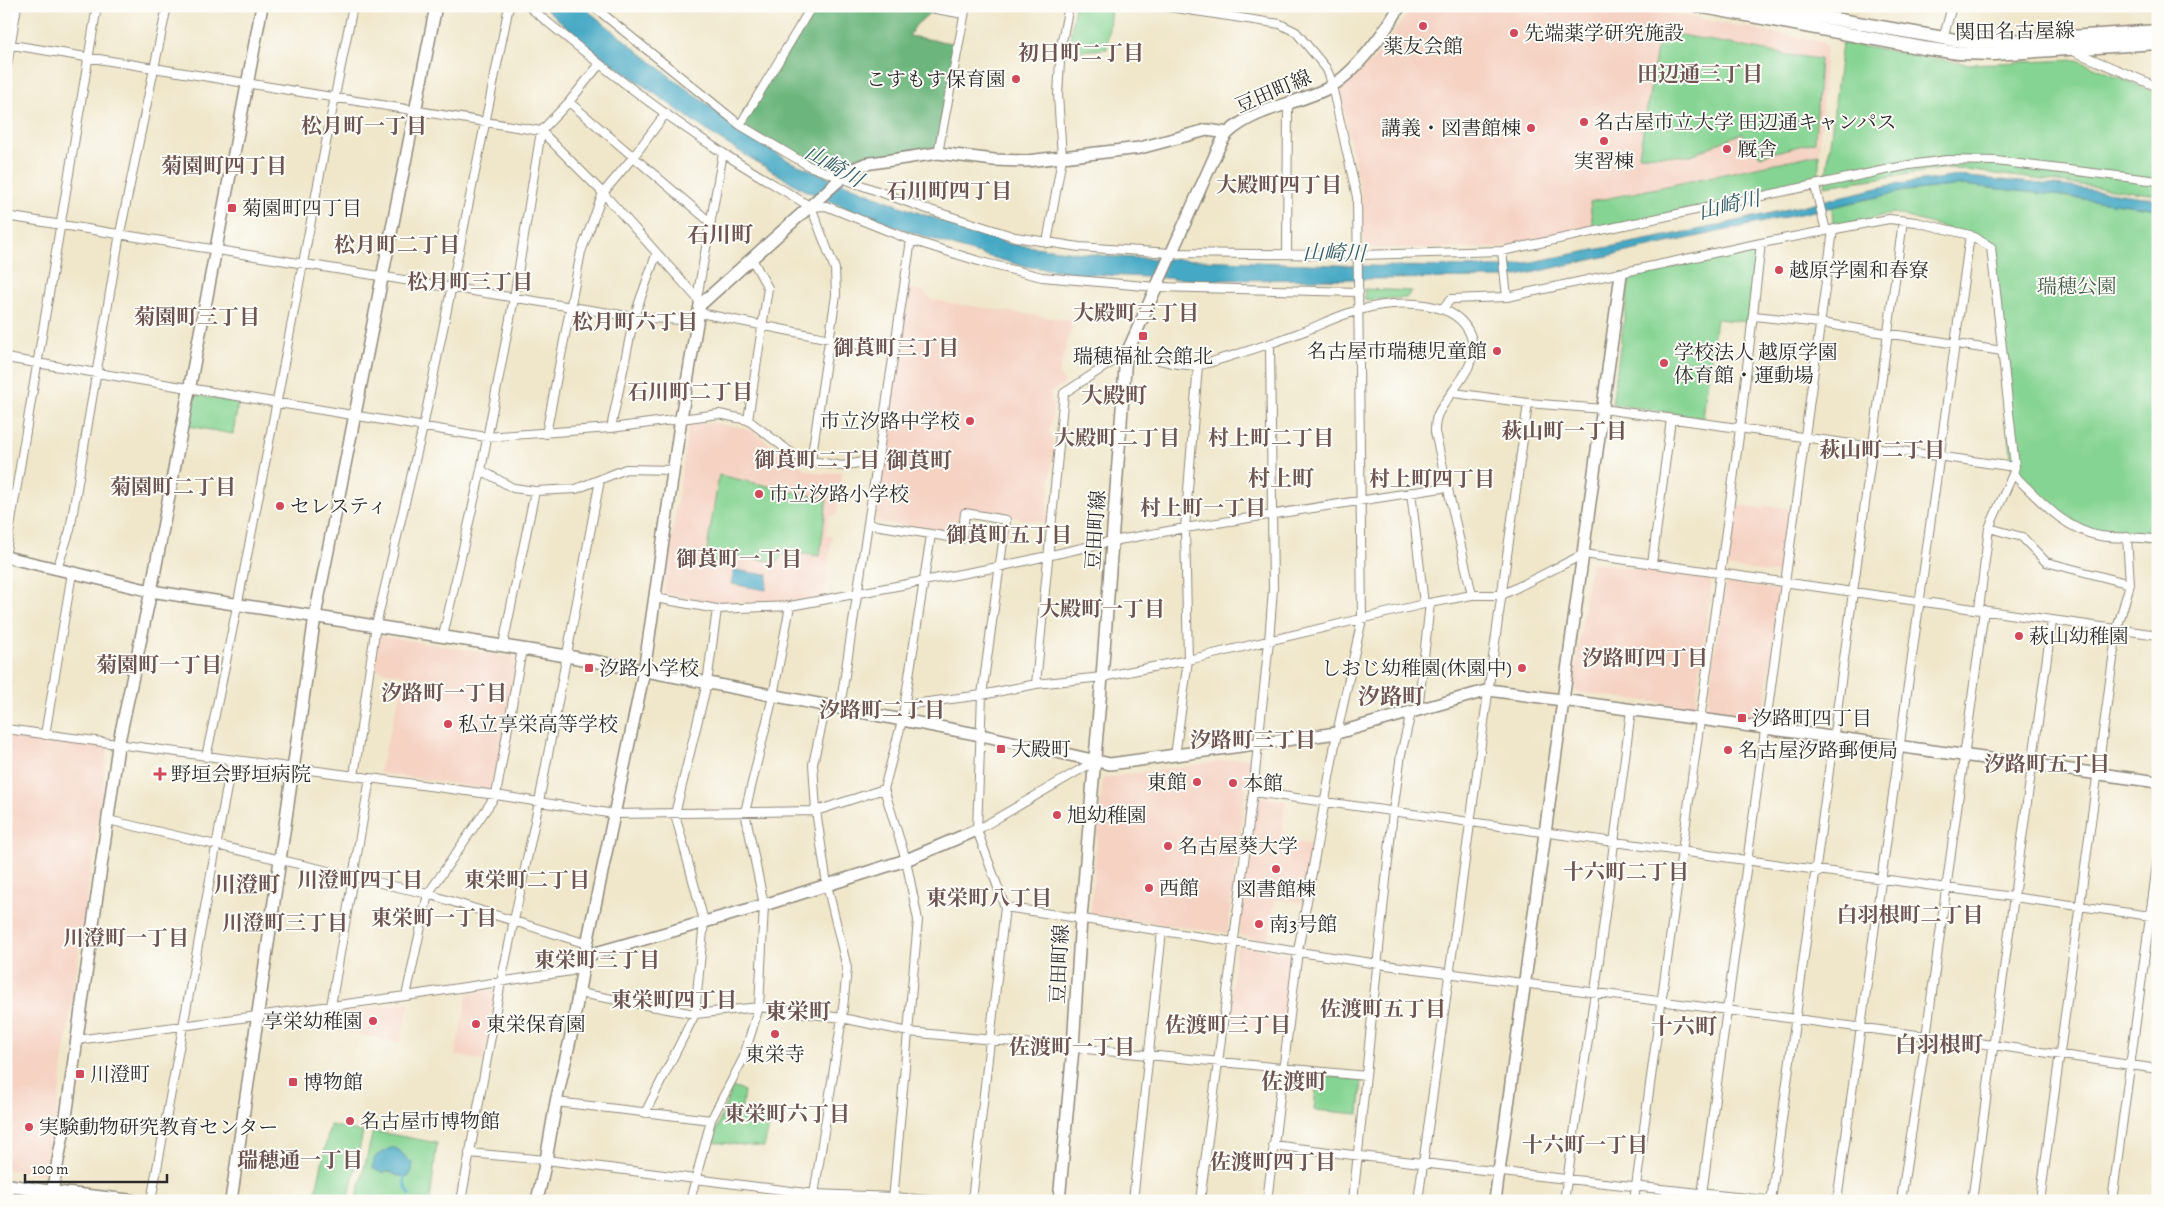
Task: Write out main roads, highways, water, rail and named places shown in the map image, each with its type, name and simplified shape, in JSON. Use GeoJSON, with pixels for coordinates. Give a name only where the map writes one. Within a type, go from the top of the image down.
{"type":"FeatureCollection","features":[{"type":"Feature","properties":{"kind":"main road","name":"関田名古屋線"},"geometry":{"type":"LineString","coordinates":[[1698,6],[1923,48],[1959,52],[1994,54],[2158,43]]}},
{"type":"Feature","properties":{"kind":"main road","name":"関田名古屋線"},"geometry":{"type":"LineString","coordinates":[[1760,6],[1943,39],[1997,42],[2158,31]]}},
{"type":"Feature","properties":{"kind":"main road"},"geometry":{"type":"LineString","coordinates":[[6,1185],[50,1196],[133,1201]]}},
{"type":"Feature","properties":{"kind":"water","name":"山崎川"},"geometry":{"type":"Polygon","coordinates":[[[543,6],[582,6],[672,78],[757,141],[791,162],[908,209],[1010,244],[1115,257],[1364,266],[1506,267],[1707,228],[1886,186],[1958,176],[2064,186],[2158,199],[2158,209],[1962,185],[1905,191],[1508,278],[1204,280],[1086,274],[1023,266],[962,249],[866,217],[802,189],[717,138],[589,47],[543,6]]]}},
{"type":"Feature","properties":{"kind":"water"},"geometry":{"type":"Polygon","coordinates":[[[734,570],[768,575],[766,590],[731,584],[734,570]]]}},
{"type":"Feature","properties":{"kind":"water"},"geometry":{"type":"Polygon","coordinates":[[[390,1148],[398,1149],[413,1163],[409,1176],[398,1176],[388,1171],[382,1173],[372,1168],[375,1157],[390,1148]]]}},
{"type":"Feature","properties":{"kind":"waterway"},"geometry":{"type":"LineString","coordinates":[[404,1173],[405,1186],[410,1195]]}},
{"type":"Feature","properties":{"kind":"place","name":"薬友会館"},"geometry":{"type":"Point","coordinates":[1423,26]}},
{"type":"Feature","properties":{"kind":"place","name":"先端薬学研究施設"},"geometry":{"type":"Point","coordinates":[1514,33]}},
{"type":"Feature","properties":{"kind":"place","name":"こすもす保育園"},"geometry":{"type":"Point","coordinates":[1016,79]}},
{"type":"Feature","properties":{"kind":"place","name":"名古屋市立大学 田辺通キャンパス"},"geometry":{"type":"Point","coordinates":[1584,122]}},
{"type":"Feature","properties":{"kind":"place","name":"講義・図書館棟"},"geometry":{"type":"Point","coordinates":[1531,128]}},
{"type":"Feature","properties":{"kind":"place","name":"実習棟"},"geometry":{"type":"Point","coordinates":[1604,141]}},
{"type":"Feature","properties":{"kind":"place","name":"厩舎"},"geometry":{"type":"Point","coordinates":[1727,149]}},
{"type":"Feature","properties":{"kind":"place","name":"菊園町四丁目"},"geometry":{"type":"Point","coordinates":[232,208]}},
{"type":"Feature","properties":{"kind":"place","name":"越原学園和春寮"},"geometry":{"type":"Point","coordinates":[1779,270]}},
{"type":"Feature","properties":{"kind":"place","name":"瑞穂福祉会館北"},"geometry":{"type":"Point","coordinates":[1143,336]}},
{"type":"Feature","properties":{"kind":"place","name":"名古屋市瑞穂児童館"},"geometry":{"type":"Point","coordinates":[1497,351]}},
{"type":"Feature","properties":{"kind":"place","name":"学校法人 越原学園 体育館・運動場"},"geometry":{"type":"Point","coordinates":[1664,363]}},
{"type":"Feature","properties":{"kind":"place","name":"市立汐路中学校"},"geometry":{"type":"Point","coordinates":[970,421]}},
{"type":"Feature","properties":{"kind":"place","name":"市立汐路小学校"},"geometry":{"type":"Point","coordinates":[759,494]}},
{"type":"Feature","properties":{"kind":"place","name":"セレスティ"},"geometry":{"type":"Point","coordinates":[280,506]}},
{"type":"Feature","properties":{"kind":"place","name":"萩山幼稚園"},"geometry":{"type":"Point","coordinates":[2019,636]}},
{"type":"Feature","properties":{"kind":"place","name":"汐路小学校"},"geometry":{"type":"Point","coordinates":[589,668]}},
{"type":"Feature","properties":{"kind":"place","name":"しおじ幼稚園(休園中)"},"geometry":{"type":"Point","coordinates":[1522,668]}},
{"type":"Feature","properties":{"kind":"place","name":"汐路町四丁目"},"geometry":{"type":"Point","coordinates":[1742,718]}},
{"type":"Feature","properties":{"kind":"place","name":"私立享栄高等学校"},"geometry":{"type":"Point","coordinates":[448,724]}},
{"type":"Feature","properties":{"kind":"place","name":"大殿町"},"geometry":{"type":"Point","coordinates":[1001,749]}},
{"type":"Feature","properties":{"kind":"place","name":"名古屋汐路郵便局"},"geometry":{"type":"Point","coordinates":[1728,750]}},
{"type":"Feature","properties":{"kind":"place","name":"野垣会野垣病院"},"geometry":{"type":"Point","coordinates":[160,774]}},
{"type":"Feature","properties":{"kind":"place","name":"東館"},"geometry":{"type":"Point","coordinates":[1197,782]}},
{"type":"Feature","properties":{"kind":"place","name":"本館"},"geometry":{"type":"Point","coordinates":[1233,783]}},
{"type":"Feature","properties":{"kind":"place","name":"旭幼稚園"},"geometry":{"type":"Point","coordinates":[1057,815]}},
{"type":"Feature","properties":{"kind":"place","name":"名古屋葵大学"},"geometry":{"type":"Point","coordinates":[1168,846]}},
{"type":"Feature","properties":{"kind":"place","name":"図書館棟"},"geometry":{"type":"Point","coordinates":[1276,869]}},
{"type":"Feature","properties":{"kind":"place","name":"西館"},"geometry":{"type":"Point","coordinates":[1149,888]}},
{"type":"Feature","properties":{"kind":"place","name":"南3号館"},"geometry":{"type":"Point","coordinates":[1259,924]}},
{"type":"Feature","properties":{"kind":"place","name":"享栄幼稚園"},"geometry":{"type":"Point","coordinates":[373,1021]}},
{"type":"Feature","properties":{"kind":"place","name":"東栄保育園"},"geometry":{"type":"Point","coordinates":[476,1024]}},
{"type":"Feature","properties":{"kind":"place","name":"東栄寺"},"geometry":{"type":"Point","coordinates":[775,1034]}},
{"type":"Feature","properties":{"kind":"place","name":"川澄町"},"geometry":{"type":"Point","coordinates":[80,1074]}},
{"type":"Feature","properties":{"kind":"place","name":"博物館"},"geometry":{"type":"Point","coordinates":[293,1082]}},
{"type":"Feature","properties":{"kind":"place","name":"名古屋市博物館"},"geometry":{"type":"Point","coordinates":[350,1121]}},
{"type":"Feature","properties":{"kind":"place","name":"実験動物研究教育センター"},"geometry":{"type":"Point","coordinates":[29,1127]}},
{"type":"Feature","properties":{"kind":"district","name":"初日町二丁目"},"geometry":{"type":"Point","coordinates":[1081,53]}},
{"type":"Feature","properties":{"kind":"district","name":"田辺通三丁目"},"geometry":{"type":"Point","coordinates":[1700,74]}},
{"type":"Feature","properties":{"kind":"district","name":"松月町一丁目"},"geometry":{"type":"Point","coordinates":[364,126]}},
{"type":"Feature","properties":{"kind":"district","name":"菊園町四丁目"},"geometry":{"type":"Point","coordinates":[224,166]}},
{"type":"Feature","properties":{"kind":"district","name":"大殿町四丁目"},"geometry":{"type":"Point","coordinates":[1279,185]}},
{"type":"Feature","properties":{"kind":"district","name":"石川町四丁目"},"geometry":{"type":"Point","coordinates":[949,191]}},
{"type":"Feature","properties":{"kind":"district","name":"石川町"},"geometry":{"type":"Point","coordinates":[720,234]}},
{"type":"Feature","properties":{"kind":"district","name":"松月町二丁目"},"geometry":{"type":"Point","coordinates":[397,245]}},
{"type":"Feature","properties":{"kind":"district","name":"松月町三丁目"},"geometry":{"type":"Point","coordinates":[470,282]}},
{"type":"Feature","properties":{"kind":"district","name":"大殿町三丁目"},"geometry":{"type":"Point","coordinates":[1136,313]}},
{"type":"Feature","properties":{"kind":"district","name":"菊園町三丁目"},"geometry":{"type":"Point","coordinates":[197,317]}},
{"type":"Feature","properties":{"kind":"district","name":"松月町六丁目"},"geometry":{"type":"Point","coordinates":[635,322]}},
{"type":"Feature","properties":{"kind":"district","name":"御莨町三丁目"},"geometry":{"type":"Point","coordinates":[896,348]}},
{"type":"Feature","properties":{"kind":"district","name":"石川町二丁目"},"geometry":{"type":"Point","coordinates":[690,392]}},
{"type":"Feature","properties":{"kind":"district","name":"大殿町"},"geometry":{"type":"Point","coordinates":[1114,395]}},
{"type":"Feature","properties":{"kind":"district","name":"萩山町一丁目"},"geometry":{"type":"Point","coordinates":[1564,431]}},
{"type":"Feature","properties":{"kind":"district","name":"大殿町二丁目"},"geometry":{"type":"Point","coordinates":[1117,438]}},
{"type":"Feature","properties":{"kind":"district","name":"村上町二丁目"},"geometry":{"type":"Point","coordinates":[1271,438]}},
{"type":"Feature","properties":{"kind":"district","name":"萩山町二丁目"},"geometry":{"type":"Point","coordinates":[1882,450]}},
{"type":"Feature","properties":{"kind":"district","name":"御莨町二丁目"},"geometry":{"type":"Point","coordinates":[817,460]}},
{"type":"Feature","properties":{"kind":"district","name":"御莨町"},"geometry":{"type":"Point","coordinates":[919,460]}},
{"type":"Feature","properties":{"kind":"district","name":"村上町"},"geometry":{"type":"Point","coordinates":[1281,478]}},
{"type":"Feature","properties":{"kind":"district","name":"村上町四丁目"},"geometry":{"type":"Point","coordinates":[1432,479]}},
{"type":"Feature","properties":{"kind":"district","name":"菊園町二丁目"},"geometry":{"type":"Point","coordinates":[173,487]}},
{"type":"Feature","properties":{"kind":"district","name":"村上町一丁目"},"geometry":{"type":"Point","coordinates":[1203,508]}},
{"type":"Feature","properties":{"kind":"district","name":"御莨町五丁目"},"geometry":{"type":"Point","coordinates":[1009,535]}},
{"type":"Feature","properties":{"kind":"district","name":"御莨町一丁目"},"geometry":{"type":"Point","coordinates":[739,559]}},
{"type":"Feature","properties":{"kind":"district","name":"大殿町一丁目"},"geometry":{"type":"Point","coordinates":[1102,609]}},
{"type":"Feature","properties":{"kind":"district","name":"汐路町四丁目"},"geometry":{"type":"Point","coordinates":[1645,658]}},
{"type":"Feature","properties":{"kind":"district","name":"菊園町一丁目"},"geometry":{"type":"Point","coordinates":[159,665]}},
{"type":"Feature","properties":{"kind":"district","name":"汐路町一丁目"},"geometry":{"type":"Point","coordinates":[444,693]}},
{"type":"Feature","properties":{"kind":"district","name":"汐路町"},"geometry":{"type":"Point","coordinates":[1391,696]}},
{"type":"Feature","properties":{"kind":"district","name":"汐路町二丁目"},"geometry":{"type":"Point","coordinates":[882,710]}},
{"type":"Feature","properties":{"kind":"district","name":"汐路町三丁目"},"geometry":{"type":"Point","coordinates":[1253,740]}},
{"type":"Feature","properties":{"kind":"district","name":"汐路町五丁目"},"geometry":{"type":"Point","coordinates":[2047,764]}},
{"type":"Feature","properties":{"kind":"district","name":"十六町二丁目"},"geometry":{"type":"Point","coordinates":[1626,872]}},
{"type":"Feature","properties":{"kind":"district","name":"川澄町四丁目"},"geometry":{"type":"Point","coordinates":[360,880]}},
{"type":"Feature","properties":{"kind":"district","name":"東栄町二丁目"},"geometry":{"type":"Point","coordinates":[527,880]}},
{"type":"Feature","properties":{"kind":"district","name":"川澄町"},"geometry":{"type":"Point","coordinates":[247,884]}},
{"type":"Feature","properties":{"kind":"district","name":"東栄町八丁目"},"geometry":{"type":"Point","coordinates":[989,898]}},
{"type":"Feature","properties":{"kind":"district","name":"白羽根町二丁目"},"geometry":{"type":"Point","coordinates":[1910,915]}},
{"type":"Feature","properties":{"kind":"district","name":"東栄町一丁目"},"geometry":{"type":"Point","coordinates":[434,918]}},
{"type":"Feature","properties":{"kind":"district","name":"川澄町三丁目"},"geometry":{"type":"Point","coordinates":[285,923]}},
{"type":"Feature","properties":{"kind":"district","name":"川澄町一丁目"},"geometry":{"type":"Point","coordinates":[126,938]}},
{"type":"Feature","properties":{"kind":"district","name":"東栄町三丁目"},"geometry":{"type":"Point","coordinates":[597,960]}},
{"type":"Feature","properties":{"kind":"district","name":"東栄町四丁目"},"geometry":{"type":"Point","coordinates":[674,1000]}},
{"type":"Feature","properties":{"kind":"district","name":"佐渡町五丁目"},"geometry":{"type":"Point","coordinates":[1383,1009]}},
{"type":"Feature","properties":{"kind":"district","name":"東栄町"},"geometry":{"type":"Point","coordinates":[798,1011]}},
{"type":"Feature","properties":{"kind":"district","name":"佐渡町三丁目"},"geometry":{"type":"Point","coordinates":[1228,1025]}},
{"type":"Feature","properties":{"kind":"district","name":"十六町"},"geometry":{"type":"Point","coordinates":[1684,1026]}},
{"type":"Feature","properties":{"kind":"district","name":"白羽根町"},"geometry":{"type":"Point","coordinates":[1939,1044]}},
{"type":"Feature","properties":{"kind":"district","name":"佐渡町一丁目"},"geometry":{"type":"Point","coordinates":[1072,1047]}},
{"type":"Feature","properties":{"kind":"district","name":"佐渡町"},"geometry":{"type":"Point","coordinates":[1294,1081]}},
{"type":"Feature","properties":{"kind":"district","name":"東栄町六丁目"},"geometry":{"type":"Point","coordinates":[787,1114]}},
{"type":"Feature","properties":{"kind":"district","name":"十六町一丁目"},"geometry":{"type":"Point","coordinates":[1585,1145]}},
{"type":"Feature","properties":{"kind":"district","name":"瑞穂通一丁目"},"geometry":{"type":"Point","coordinates":[300,1160]}},
{"type":"Feature","properties":{"kind":"district","name":"佐渡町四丁目"},"geometry":{"type":"Point","coordinates":[1273,1162]}},
{"type":"Feature","properties":{"kind":"park label","name":"瑞穂公園"},"geometry":{"type":"Point","coordinates":[2077,286]}}]}
